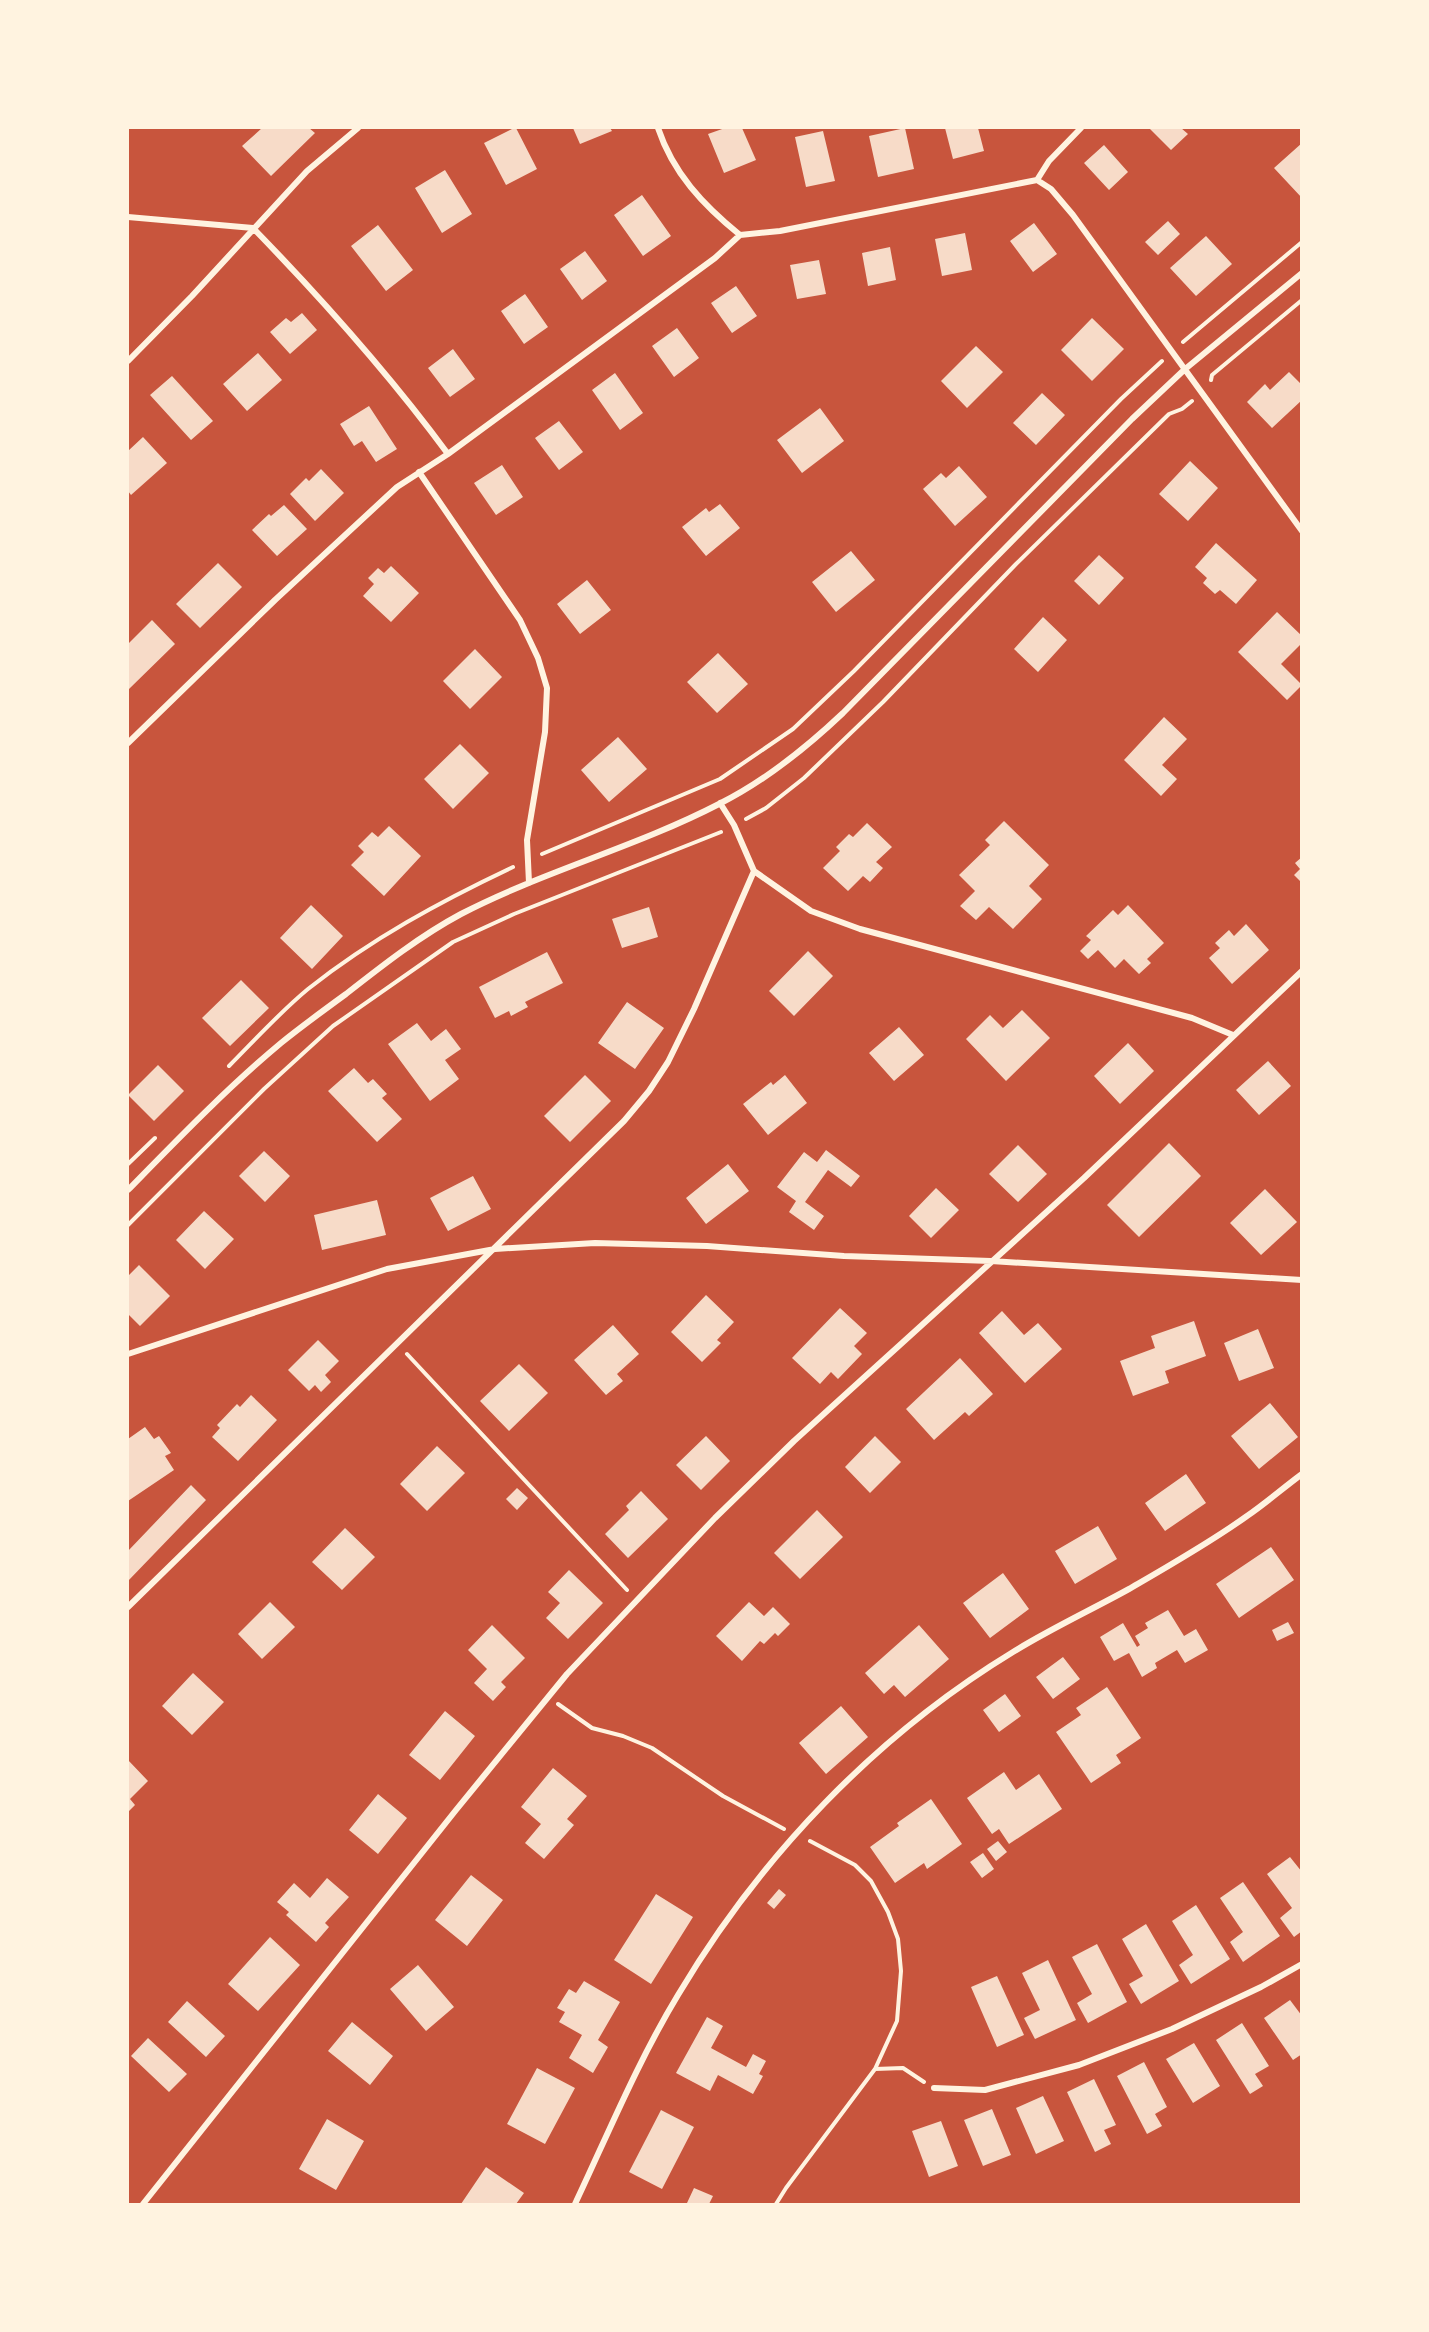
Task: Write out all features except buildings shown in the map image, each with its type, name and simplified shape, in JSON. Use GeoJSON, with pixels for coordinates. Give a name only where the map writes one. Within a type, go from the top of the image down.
{"type":"FeatureCollection","features":[{"type":"Feature","properties":{"kind":"street"},"geometry":{"type":"LineString","coordinates":[[128,361],[192,296],[307,171],[358,128]]}},
{"type":"Feature","properties":{"kind":"street"},"geometry":{"type":"LineString","coordinates":[[658,128],[664,147],[683,178],[700,199],[740,235]]}},
{"type":"Feature","properties":{"kind":"street"},"geometry":{"type":"LineString","coordinates":[[1037,180],[1049,161],[1081,128]]}},
{"type":"Feature","properties":{"kind":"street"},"geometry":{"type":"LineString","coordinates":[[128,743],[275,600],[398,487],[448,454],[716,258],[740,235],[780,231],[1037,180],[1051,189],[1073,215],[1302,531]]}},
{"type":"Feature","properties":{"kind":"street"},"geometry":{"type":"LineString","coordinates":[[128,216],[253,228],[408,400],[448,454]]}},
{"type":"Feature","properties":{"kind":"street"},"geometry":{"type":"LineString","coordinates":[[128,1190],[195,1122],[280,1044],[403,949],[461,914],[529,883],[663,830],[720,803],[811,743],[1132,419],[1184,370],[1302,273]]}},
{"type":"Feature","properties":{"kind":"street"},"geometry":{"type":"LineString","coordinates":[[419,472],[520,620],[541,668],[547,688],[547,712],[527,840],[529,883]]}},
{"type":"Feature","properties":{"kind":"street"},"geometry":{"type":"LineString","coordinates":[[720,803],[734,825],[754,871],[811,911],[860,929],[1192,1018],[1233,1035]]}},
{"type":"Feature","properties":{"kind":"street"},"geometry":{"type":"LineString","coordinates":[[128,1607],[624,1121],[649,1091],[668,1062],[694,1009],[754,871]]}},
{"type":"Feature","properties":{"kind":"street"},"geometry":{"type":"LineString","coordinates":[[142,2205],[567,1674],[638,1602],[715,1518],[794,1441],[1084,1178],[1302,971]]}},
{"type":"Feature","properties":{"kind":"street"},"geometry":{"type":"LineString","coordinates":[[128,1354],[387,1269],[495,1249],[595,1243],[707,1246],[844,1256],[991,1261],[1302,1280]]}},
{"type":"Feature","properties":{"kind":"street"},"geometry":{"type":"LineString","coordinates":[[575,2205],[640,2066],[676,1997],[733,1910],[795,1834],[869,1761],[916,1720],[958,1689],[1013,1652],[1130,1588],[1246,1517],[1302,1474]]}},
{"type":"Feature","properties":{"kind":"street"},"geometry":{"type":"LineString","coordinates":[[934,2088],[985,2090],[1078,2065],[1172,2029],[1262,1987],[1302,1964]]}},
{"type":"Feature","properties":{"kind":"path"},"geometry":{"type":"LineString","coordinates":[[221,1074],[306,991],[339,966],[433,906],[528,860],[720,779],[793,729],[862,663],[1121,399],[1171,353],[1302,242]]}},
{"type":"Feature","properties":{"kind":"path"},"geometry":{"type":"LineString","coordinates":[[128,1224],[264,1089],[333,1026],[453,942],[524,910],[712,837],[766,808],[804,778],[883,702],[1016,564],[1169,414],[1182,409],[1208,389],[1212,375],[1302,300]]}},
{"type":"Feature","properties":{"kind":"path"},"geometry":{"type":"LineString","coordinates":[[128,1164],[161,1131]]}},
{"type":"Feature","properties":{"kind":"path"},"geometry":{"type":"LineString","coordinates":[[397,1342],[638,1602]]}},
{"type":"Feature","properties":{"kind":"path"},"geometry":{"type":"LineString","coordinates":[[548,1697],[592,1728],[623,1736],[652,1748],[723,1796],[855,1865],[871,1881],[888,1911],[898,1939],[901,1971],[897,2021],[874,2069],[786,2188],[776,2205]]}},
{"type":"Feature","properties":{"kind":"path"},"geometry":{"type":"LineString","coordinates":[[874,2069],[903,2068],[934,2088]]}}]}
